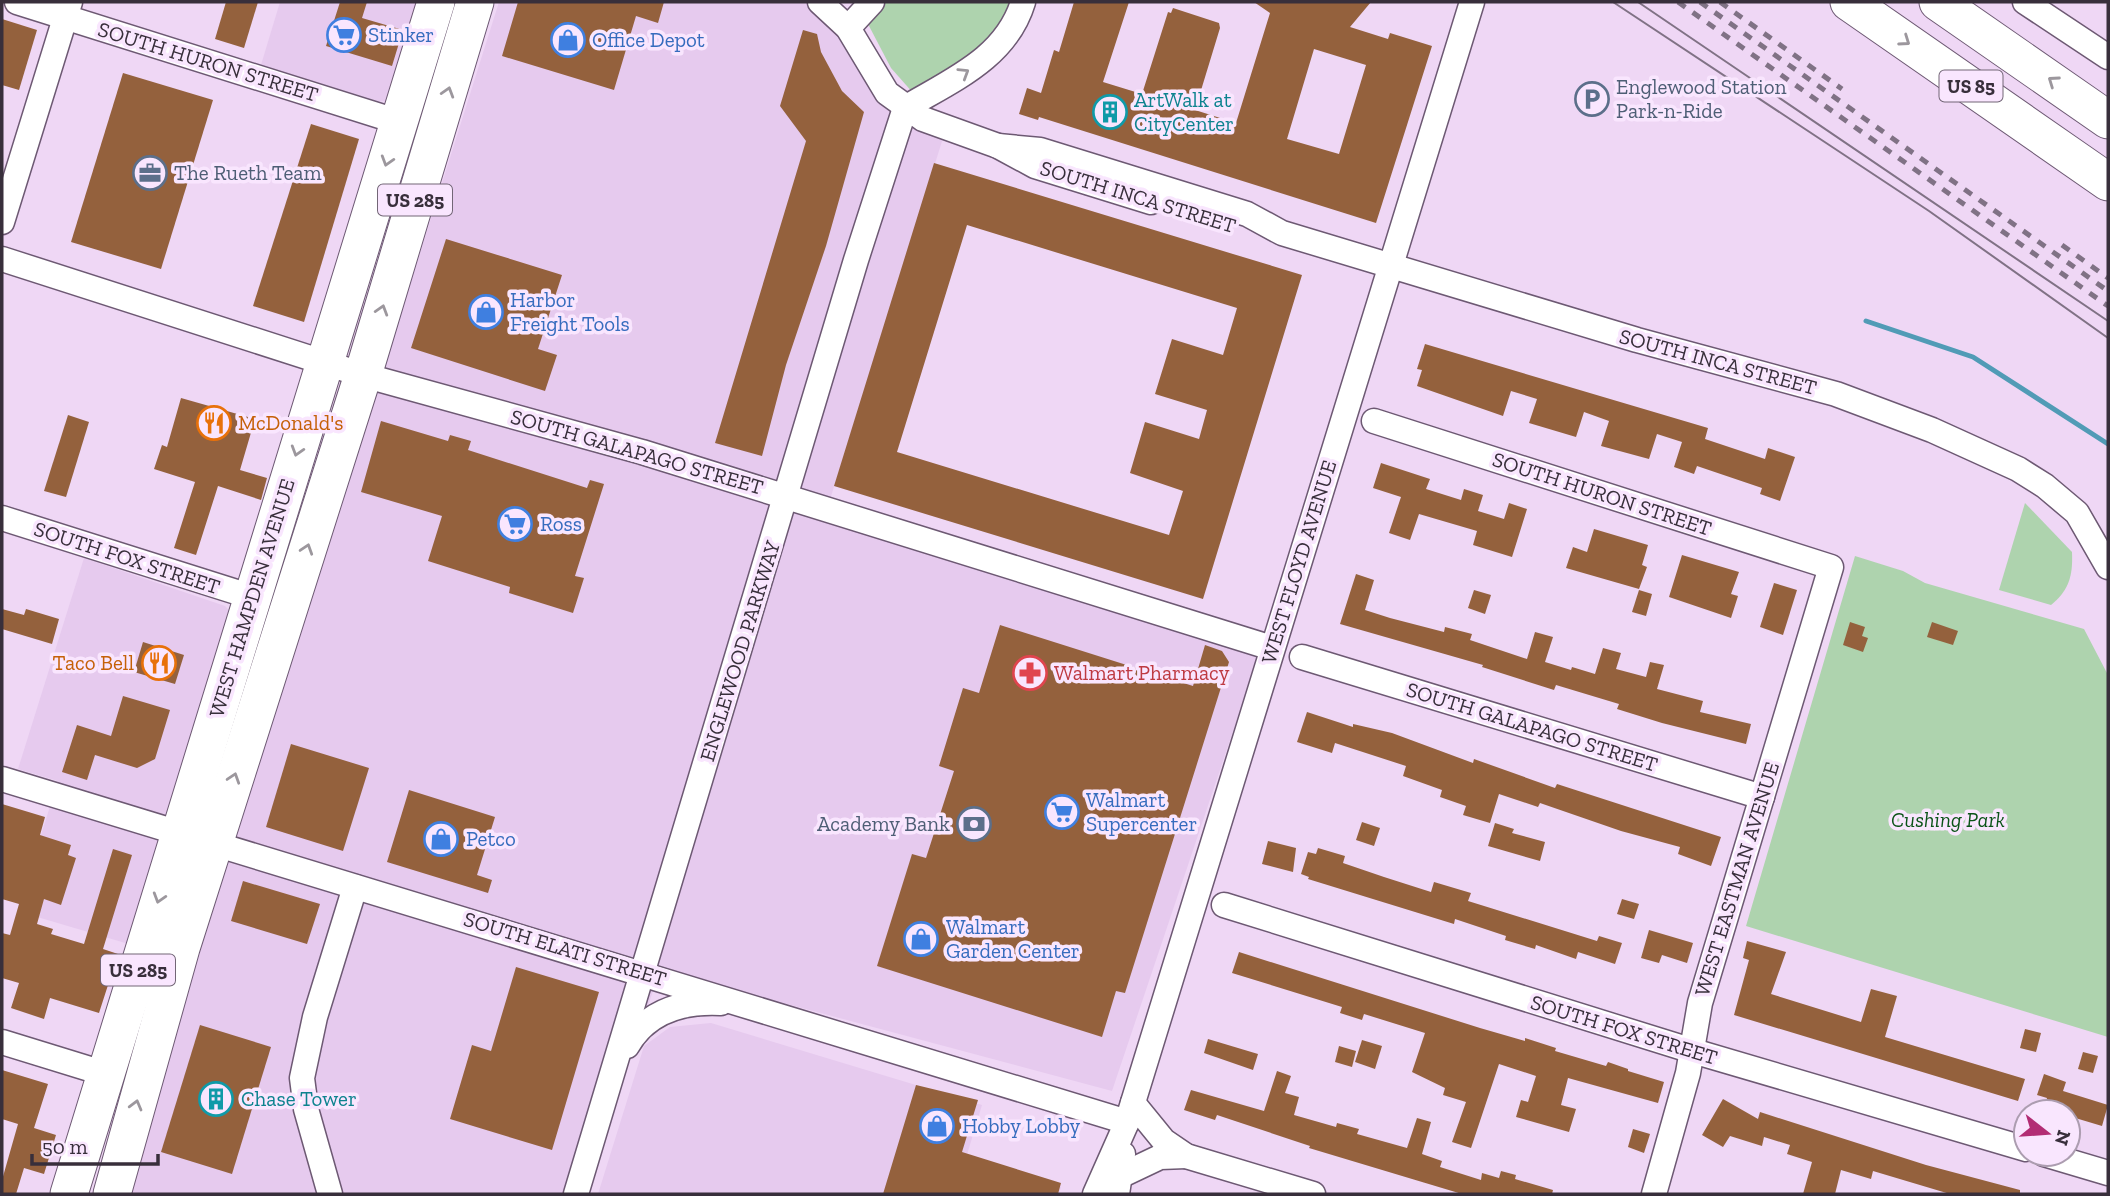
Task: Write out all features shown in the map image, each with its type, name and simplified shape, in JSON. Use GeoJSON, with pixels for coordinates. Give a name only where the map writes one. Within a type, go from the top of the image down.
{"type":"FeatureCollection","features":[{"type":"Feature","properties":{"kind":"highway","name":"WEST HAMPDEN AVENUE"},"geometry":{"type":"LineString","coordinates":[[69,1194],[436,2]]}},
{"type":"Feature","properties":{"kind":"highway","name":"WEST HAMPDEN AVENUE"},"geometry":{"type":"LineString","coordinates":[[112,1194],[148,1061],[214,843],[363,375],[475,2]]}},
{"type":"Feature","properties":{"kind":"highway","name":"US 85"},"geometry":{"type":"LineString","coordinates":[[1849,2],[2108,182]]}},
{"type":"Feature","properties":{"kind":"highway","name":"US 85"},"geometry":{"type":"LineString","coordinates":[[1938,2],[2108,120]]}},
{"type":"Feature","properties":{"kind":"highway"},"geometry":{"type":"LineString","coordinates":[[1946,2],[1994,39]]}},
{"type":"Feature","properties":{"kind":"street","name":"SOUTH HURON STREET"},"geometry":{"type":"LineString","coordinates":[[17,2],[68,9],[399,122]]}},
{"type":"Feature","properties":{"kind":"street","name":"SOUTH INCA STREET"},"geometry":{"type":"LineString","coordinates":[[820,2],[848,28],[887,93],[905,108],[948,130],[998,146],[1040,150],[1247,214],[1282,233],[1637,340],[1836,394],[1932,430],[2018,469],[2045,486],[2077,513],[2108,567]]}},
{"type":"Feature","properties":{"kind":"street"},"geometry":{"type":"LineString","coordinates":[[848,28],[872,2]]}},
{"type":"Feature","properties":{"kind":"street"},"geometry":{"type":"LineString","coordinates":[[905,108],[997,49],[1012,29],[1023,2]]}},
{"type":"Feature","properties":{"kind":"street","name":"WEST FLOYD AVENUE"},"geometry":{"type":"LineString","coordinates":[[1095,1194],[1130,1112],[1472,2]]}},
{"type":"Feature","properties":{"kind":"street"},"geometry":{"type":"LineString","coordinates":[[2025,2],[2108,57]]}},
{"type":"Feature","properties":{"kind":"street"},"geometry":{"type":"LineString","coordinates":[[2,222],[68,9]]}},
{"type":"Feature","properties":{"kind":"street","name":"ENGLEWOOD PARKWAY"},"geometry":{"type":"LineString","coordinates":[[576,1194],[905,108]]}},
{"type":"Feature","properties":{"kind":"street","name":"SOUTH GALAPAGO STREET"},"geometry":{"type":"LineString","coordinates":[[2,260],[363,375],[642,452],[1272,648]]}},
{"type":"Feature","properties":{"kind":"street","name":"SOUTH HURON STREET"},"geometry":{"type":"LineString","coordinates":[[1374,421],[1831,567]]}},
{"type":"Feature","properties":{"kind":"street","name":"SOUTH FOX STREET"},"geometry":{"type":"LineString","coordinates":[[2,518],[252,597]]}},
{"type":"Feature","properties":{"kind":"street","name":"WEST EASTMAN AVENUE"},"geometry":{"type":"LineString","coordinates":[[1654,1194],[1693,1051],[1693,1032],[1700,1003],[1831,567]]}},
{"type":"Feature","properties":{"kind":"street","name":"SOUTH GALAPAGO STREET"},"geometry":{"type":"LineString","coordinates":[[1302,657],[1762,797]]}},
{"type":"Feature","properties":{"kind":"street","name":"SOUTH ELATI STREET"},"geometry":{"type":"LineString","coordinates":[[2,779],[746,1004],[1130,1112]]}},
{"type":"Feature","properties":{"kind":"street"},"geometry":{"type":"LineString","coordinates":[[330,1194],[306,1108],[302,1079],[312,1025],[355,887]]}},
{"type":"Feature","properties":{"kind":"street","name":"SOUTH FOX STREET"},"geometry":{"type":"LineString","coordinates":[[1224,905],[1693,1051],[2012,1145]]}},
{"type":"Feature","properties":{"kind":"street"},"geometry":{"type":"LineString","coordinates":[[615,1068],[639,1028],[661,1012],[693,1003],[746,1004]]}},
{"type":"Feature","properties":{"kind":"street"},"geometry":{"type":"LineString","coordinates":[[2,1042],[106,1074]]}},
{"type":"Feature","properties":{"kind":"street"},"geometry":{"type":"LineString","coordinates":[[1130,1112],[1186,1156],[1313,1194]]}},
{"type":"Feature","properties":{"kind":"street","name":"WEST FLOYD AVENUE"},"geometry":{"type":"LineString","coordinates":[[1118,1185],[1130,1112]]}},
{"type":"Feature","properties":{"kind":"street"},"geometry":{"type":"LineString","coordinates":[[1118,1185],[1160,1157],[1186,1156]]}},
{"type":"Feature","properties":{"kind":"street"},"geometry":{"type":"LineString","coordinates":[[2082,1165],[2108,1173]]}},
{"type":"Feature","properties":{"kind":"shaded area"},"geometry":{"type":"Polygon","coordinates":[[[280,2],[425,2],[393,102],[378,101],[261,65],[280,2]]]}},
{"type":"Feature","properties":{"kind":"shaded area"},"geometry":{"type":"Polygon","coordinates":[[[499,2],[825,2],[943,138],[823,522],[1259,654],[1112,1091],[660,970],[585,1194],[124,1194],[499,2]]]}},
{"type":"Feature","properties":{"kind":"shaded area"},"geometry":{"type":"Polygon","coordinates":[[[84,558],[225,606],[236,618],[132,945],[17,911],[58,781],[18,769],[84,558]]]}},
{"type":"Feature","properties":{"kind":"shaded area"},"geometry":{"type":"Polygon","coordinates":[[[711,1023],[982,1105],[966,1158],[1061,1187],[1059,1194],[598,1194],[644,1046],[670,1027],[711,1023]]]}},
{"type":"Feature","properties":{"kind":"green space"},"geometry":{"type":"Polygon","coordinates":[[[886,2],[1015,2],[994,41],[914,94],[891,68],[868,24],[886,2]]]}},
{"type":"Feature","properties":{"kind":"green space"},"geometry":{"type":"Polygon","coordinates":[[[2025,503],[2072,552],[2069,582],[2051,605],[1999,590],[2025,503]]]}},
{"type":"Feature","properties":{"kind":"green space","name":"Cushing Park"},"geometry":{"type":"Polygon","coordinates":[[[1855,556],[1903,571],[1925,583],[2084,629],[2108,675],[2108,1037],[1746,926],[1855,556]]]}},
{"type":"Feature","properties":{"kind":"building"},"geometry":{"type":"Polygon","coordinates":[[[226,2],[258,2],[244,48],[215,39],[226,2]]]}},
{"type":"Feature","properties":{"kind":"building"},"geometry":{"type":"Polygon","coordinates":[[[340,2],[367,2],[362,18],[403,30],[392,66],[326,46],[340,2]]]}},
{"type":"Feature","properties":{"kind":"building","name":"Office Depot"},"geometry":{"type":"Polygon","coordinates":[[[518,2],[664,2],[658,23],[636,16],[614,90],[502,56],[518,2]]]}},
{"type":"Feature","properties":{"kind":"building","name":"ArtWalk at CityCenter"},"geometry":{"type":"Polygon","coordinates":[[[1074,2],[1129,2],[1103,82],[1142,94],[1168,12],[1171,13],[1173,8],[1219,23],[1220,28],[1195,110],[1236,123],[1270,13],[1254,2],[1371,2],[1350,27],[1388,39],[1390,33],[1432,46],[1376,223],[1039,117],[1038,120],[1019,114],[1027,88],[1041,93],[1054,50],[1059,52],[1074,2]],[[1314,49],[1287,139],[1339,154],[1366,65],[1314,49]]]}},
{"type":"Feature","properties":{"kind":"building"},"geometry":{"type":"Polygon","coordinates":[[[2,19],[37,30],[19,90],[2,85],[2,19]]]}},
{"type":"Feature","properties":{"kind":"building"},"geometry":{"type":"Polygon","coordinates":[[[803,30],[817,34],[821,52],[842,91],[864,112],[826,246],[786,365],[762,456],[715,443],[806,141],[780,106],[803,30]]]}},
{"type":"Feature","properties":{"kind":"building"},"geometry":{"type":"Polygon","coordinates":[[[123,73],[213,100],[161,269],[71,242],[123,73]]]}},
{"type":"Feature","properties":{"kind":"building"},"geometry":{"type":"Polygon","coordinates":[[[311,124],[359,139],[304,322],[253,306],[311,124]]]}},
{"type":"Feature","properties":{"kind":"building"},"geometry":{"type":"Polygon","coordinates":[[[934,163],[1302,275],[1203,599],[834,486],[934,163]],[[967,225],[897,452],[1169,535],[1183,491],[1130,473],[1145,422],[1199,439],[1207,410],[1155,394],[1172,339],[1223,355],[1237,308],[967,225]]]}},
{"type":"Feature","properties":{"kind":"building","name":"Harbor Freight Tools"},"geometry":{"type":"Polygon","coordinates":[[[446,239],[562,275],[538,349],[557,355],[545,391],[411,348],[446,239]]]}},
{"type":"Feature","properties":{"kind":"building"},"geometry":{"type":"Polygon","coordinates":[[[1425,344],[1708,428],[1705,439],[1765,459],[1768,448],[1795,457],[1780,501],[1760,494],[1762,488],[1697,466],[1694,474],[1674,467],[1682,442],[1657,434],[1649,459],[1601,446],[1609,421],[1584,412],[1576,437],[1529,423],[1537,399],[1511,391],[1503,416],[1417,386],[1422,370],[1417,369],[1425,344]]]}},
{"type":"Feature","properties":{"kind":"building"},"geometry":{"type":"Polygon","coordinates":[[[181,398],[255,419],[240,470],[267,478],[261,500],[218,486],[196,555],[174,548],[195,482],[154,469],[162,445],[167,447],[181,398]]]}},
{"type":"Feature","properties":{"kind":"building"},"geometry":{"type":"Polygon","coordinates":[[[68,415],[89,422],[66,497],[44,491],[68,415]]]}},
{"type":"Feature","properties":{"kind":"building","name":"Ross"},"geometry":{"type":"Polygon","coordinates":[[[381,421],[448,441],[450,435],[471,441],[468,450],[587,488],[590,480],[604,484],[575,576],[584,578],[573,613],[509,593],[510,587],[428,561],[442,516],[361,492],[381,421]]]}},
{"type":"Feature","properties":{"kind":"building"},"geometry":{"type":"Polygon","coordinates":[[[1381,463],[1430,479],[1426,489],[1461,500],[1464,489],[1483,495],[1478,511],[1504,519],[1509,503],[1527,509],[1512,557],[1473,545],[1477,531],[1419,514],[1410,540],[1389,533],[1401,497],[1373,488],[1381,463]]]}},
{"type":"Feature","properties":{"kind":"building"},"geometry":{"type":"Polygon","coordinates":[[[1594,529],[1648,545],[1642,565],[1647,567],[1639,589],[1566,568],[1573,547],[1587,552],[1594,529]]]}},
{"type":"Feature","properties":{"kind":"building"},"geometry":{"type":"Polygon","coordinates":[[[1682,555],[1739,572],[1731,594],[1738,596],[1731,618],[1669,597],[1682,555]]]}},
{"type":"Feature","properties":{"kind":"building"},"geometry":{"type":"Polygon","coordinates":[[[1356,574],[1374,580],[1365,610],[1444,632],[1445,627],[1472,634],[1470,640],[1527,659],[1535,632],[1553,637],[1545,662],[1571,670],[1572,667],[1595,674],[1603,648],[1621,653],[1616,669],[1646,677],[1650,662],[1664,665],[1657,689],[1703,701],[1700,712],[1751,724],[1746,744],[1662,723],[1617,709],[1619,704],[1556,685],[1554,690],[1482,667],[1483,665],[1340,624],[1356,574]]]}},
{"type":"Feature","properties":{"kind":"building"},"geometry":{"type":"Polygon","coordinates":[[[1774,583],[1797,590],[1783,635],[1760,627],[1774,583]]]}},
{"type":"Feature","properties":{"kind":"building"},"geometry":{"type":"Polygon","coordinates":[[[1474,590],[1491,595],[1485,614],[1468,608],[1474,590]]]}},
{"type":"Feature","properties":{"kind":"building"},"geometry":{"type":"Polygon","coordinates":[[[1639,590],[1652,594],[1646,616],[1632,612],[1639,590]]]}},
{"type":"Feature","properties":{"kind":"building"},"geometry":{"type":"Polygon","coordinates":[[[2,609],[24,615],[26,609],[59,619],[52,644],[2,629],[2,609]]]}},
{"type":"Feature","properties":{"kind":"building"},"geometry":{"type":"Polygon","coordinates":[[[1850,622],[1865,627],[1862,636],[1868,638],[1863,652],[1843,645],[1850,622]]]}},
{"type":"Feature","properties":{"kind":"building"},"geometry":{"type":"Polygon","coordinates":[[[1932,622],[1958,631],[1953,645],[1927,637],[1932,622]]]}},
{"type":"Feature","properties":{"kind":"building","name":"Walmart Supercenter"},"geometry":{"type":"Polygon","coordinates":[[[1000,625],[1193,686],[1205,645],[1222,651],[1229,662],[1125,993],[1116,991],[1102,1037],[877,966],[912,854],[926,858],[954,771],[939,766],[963,688],[979,693],[1000,625]]]}},
{"type":"Feature","properties":{"kind":"building","name":"Taco Bell"},"geometry":{"type":"Polygon","coordinates":[[[143,642],[184,655],[175,684],[134,672],[143,642]]]}},
{"type":"Feature","properties":{"kind":"building"},"geometry":{"type":"Polygon","coordinates":[[[123,696],[170,710],[155,759],[137,768],[95,755],[87,780],[62,772],[77,725],[111,736],[123,696]]]}},
{"type":"Feature","properties":{"kind":"building"},"geometry":{"type":"Polygon","coordinates":[[[1307,712],[1353,727],[1353,724],[1392,733],[1473,763],[1474,759],[1555,788],[1557,784],[1721,837],[1711,866],[1678,854],[1680,847],[1621,831],[1540,803],[1538,807],[1499,794],[1490,823],[1463,815],[1466,806],[1440,797],[1442,790],[1403,776],[1406,766],[1335,743],[1332,753],[1297,742],[1307,712]]]}},
{"type":"Feature","properties":{"kind":"building"},"geometry":{"type":"Polygon","coordinates":[[[291,744],[369,768],[343,851],[266,827],[291,744]]]}},
{"type":"Feature","properties":{"kind":"building","name":"Petco"},"geometry":{"type":"Polygon","coordinates":[[[409,790],[495,817],[477,875],[492,880],[488,893],[387,862],[409,790]]]}},
{"type":"Feature","properties":{"kind":"building"},"geometry":{"type":"Polygon","coordinates":[[[2,804],[45,817],[40,835],[71,845],[68,855],[76,858],[61,905],[44,899],[37,924],[53,929],[51,934],[84,944],[113,849],[132,855],[103,949],[118,954],[99,1013],[50,998],[44,1019],[11,1008],[19,983],[2,978],[2,933],[10,935],[19,904],[2,899],[2,804]]]}},
{"type":"Feature","properties":{"kind":"building"},"geometry":{"type":"Polygon","coordinates":[[[1362,822],[1380,828],[1374,846],[1356,840],[1362,822]]]}},
{"type":"Feature","properties":{"kind":"building"},"geometry":{"type":"Polygon","coordinates":[[[1495,823],[1514,829],[1512,833],[1545,842],[1540,861],[1488,846],[1495,823]]]}},
{"type":"Feature","properties":{"kind":"building"},"geometry":{"type":"Polygon","coordinates":[[[1268,841],[1296,848],[1293,872],[1262,864],[1268,841]]]}},
{"type":"Feature","properties":{"kind":"building"},"geometry":{"type":"Polygon","coordinates":[[[1318,848],[1345,856],[1343,863],[1431,892],[1434,882],[1471,893],[1468,901],[1597,941],[1599,936],[1622,943],[1615,964],[1578,952],[1576,959],[1536,945],[1535,949],[1505,940],[1506,936],[1455,919],[1454,924],[1308,879],[1309,877],[1301,874],[1308,852],[1316,854],[1318,848]]]}},
{"type":"Feature","properties":{"kind":"building"},"geometry":{"type":"Polygon","coordinates":[[[243,881],[320,904],[307,944],[231,921],[243,881]]]}},
{"type":"Feature","properties":{"kind":"building"},"geometry":{"type":"Polygon","coordinates":[[[1622,899],[1639,904],[1634,919],[1617,914],[1622,899]]]}},
{"type":"Feature","properties":{"kind":"building"},"geometry":{"type":"Polygon","coordinates":[[[1649,930],[1693,943],[1687,963],[1662,955],[1659,963],[1641,958],[1649,930]]]}},
{"type":"Feature","properties":{"kind":"building"},"geometry":{"type":"Polygon","coordinates":[[[1747,941],[1786,952],[1771,994],[1861,1022],[1871,989],[1897,996],[1885,1037],[2025,1079],[2019,1098],[2012,1099],[1734,1015],[1749,960],[1743,958],[1747,941]]]}},
{"type":"Feature","properties":{"kind":"building"},"geometry":{"type":"Polygon","coordinates":[[[1239,952],[1480,1028],[1525,1041],[1525,1038],[1556,1048],[1555,1051],[1606,1066],[1608,1062],[1628,1069],[1664,1082],[1658,1103],[1568,1078],[1561,1105],[1576,1109],[1569,1132],[1516,1117],[1521,1100],[1528,1102],[1536,1076],[1499,1064],[1471,1148],[1452,1142],[1466,1102],[1443,1095],[1445,1088],[1412,1072],[1425,1033],[1364,1014],[1362,1020],[1340,1013],[1342,1007],[1232,973],[1239,952]]]}},
{"type":"Feature","properties":{"kind":"building"},"geometry":{"type":"Polygon","coordinates":[[[516,967],[599,992],[552,1150],[450,1119],[472,1045],[491,1051],[516,967]]]}},
{"type":"Feature","properties":{"kind":"building","name":"Chase Tower"},"geometry":{"type":"Polygon","coordinates":[[[200,1025],[271,1047],[232,1174],[161,1152],[200,1025]]]}},
{"type":"Feature","properties":{"kind":"building"},"geometry":{"type":"Polygon","coordinates":[[[2025,1029],[2041,1033],[2036,1052],[2020,1048],[2025,1029]]]}},
{"type":"Feature","properties":{"kind":"building"},"geometry":{"type":"Polygon","coordinates":[[[1208,1039],[1258,1054],[1253,1070],[1204,1053],[1208,1039]]]}},
{"type":"Feature","properties":{"kind":"building"},"geometry":{"type":"Polygon","coordinates":[[[1362,1040],[1382,1046],[1375,1069],[1355,1062],[1362,1040]]]}},
{"type":"Feature","properties":{"kind":"building"},"geometry":{"type":"Polygon","coordinates":[[[1339,1046],[1356,1051],[1352,1067],[1335,1062],[1339,1046]]]}},
{"type":"Feature","properties":{"kind":"building"},"geometry":{"type":"Polygon","coordinates":[[[2083,1052],[2098,1056],[2093,1073],[2078,1069],[2083,1052]]]}},
{"type":"Feature","properties":{"kind":"building"},"geometry":{"type":"Polygon","coordinates":[[[2,1070],[48,1084],[34,1128],[56,1135],[44,1174],[24,1168],[16,1194],[2,1194],[2,1180],[18,1124],[2,1119],[2,1070]]]}},
{"type":"Feature","properties":{"kind":"building"},"geometry":{"type":"Polygon","coordinates":[[[1277,1071],[1291,1076],[1285,1093],[1299,1097],[1294,1115],[1336,1127],[1337,1123],[1359,1129],[1357,1134],[1407,1148],[1417,1118],[1431,1122],[1422,1154],[1442,1161],[1440,1167],[1481,1180],[1482,1173],[1499,1178],[1501,1171],[1516,1175],[1515,1179],[1553,1190],[1552,1194],[1462,1194],[1309,1148],[1310,1146],[1217,1115],[1215,1120],[1184,1110],[1191,1090],[1264,1111],[1277,1071]]]}},
{"type":"Feature","properties":{"kind":"building"},"geometry":{"type":"Polygon","coordinates":[[[2044,1074],[2066,1082],[2063,1091],[2108,1105],[2102,1126],[2082,1120],[2082,1098],[2047,1098],[2037,1095],[2044,1074]]]}},
{"type":"Feature","properties":{"kind":"building","name":"Hobby Lobby"},"geometry":{"type":"Polygon","coordinates":[[[916,1085],[978,1100],[962,1152],[1061,1183],[1058,1194],[883,1194],[916,1085]]]}},
{"type":"Feature","properties":{"kind":"building"},"geometry":{"type":"Polygon","coordinates":[[[1723,1099],[1758,1119],[1760,1112],[1926,1165],[2020,1190],[2020,1194],[1950,1194],[1873,1171],[1871,1179],[1841,1170],[1835,1194],[1803,1194],[1812,1162],[1787,1154],[1790,1145],[1764,1137],[1762,1146],[1730,1136],[1723,1147],[1702,1135],[1723,1099]]]}},
{"type":"Feature","properties":{"kind":"building"},"geometry":{"type":"Polygon","coordinates":[[[1633,1129],[1650,1134],[1644,1153],[1628,1147],[1633,1129]]]}},
{"type":"Feature","properties":{"kind":"waterway"},"geometry":{"type":"LineString","coordinates":[[1866,321],[1973,357],[2108,444]]}},
{"type":"Feature","properties":{"kind":"tram line"},"geometry":{"type":"LineString","coordinates":[[1613,2],[1929,211],[2108,338]]}},
{"type":"Feature","properties":{"kind":"tram line"},"geometry":{"type":"LineString","coordinates":[[1638,2],[2108,321]]}},
{"type":"Feature","properties":{"kind":"railway"},"geometry":{"type":"LineString","coordinates":[[1678,2],[2108,306]]}},
{"type":"Feature","properties":{"kind":"railway"},"geometry":{"type":"LineString","coordinates":[[1700,2],[2108,291]]}},
{"type":"Feature","properties":{"kind":"railway"},"geometry":{"type":"LineString","coordinates":[[1720,2],[1842,89]]}},
{"type":"Feature","properties":{"kind":"railway"},"geometry":{"type":"LineString","coordinates":[[2062,245],[2108,278]]}},
{"type":"Feature","properties":{"kind":"place","name":"Stinker"},"geometry":{"type":"Point","coordinates":[344,35]}},
{"type":"Feature","properties":{"kind":"place","name":"Office Depot"},"geometry":{"type":"Point","coordinates":[568,40]}},
{"type":"Feature","properties":{"kind":"place","name":"Englewood Station Park-n-Ride"},"geometry":{"type":"Point","coordinates":[1592,99]}},
{"type":"Feature","properties":{"kind":"place","name":"ArtWalk at CityCenter"},"geometry":{"type":"Point","coordinates":[1110,112]}},
{"type":"Feature","properties":{"kind":"place","name":"The Rueth Team"},"geometry":{"type":"Point","coordinates":[150,173]}},
{"type":"Feature","properties":{"kind":"place","name":"Harbor Freight Tools"},"geometry":{"type":"Point","coordinates":[486,312]}},
{"type":"Feature","properties":{"kind":"place","name":"McDonald's"},"geometry":{"type":"Point","coordinates":[214,423]}},
{"type":"Feature","properties":{"kind":"place","name":"Ross"},"geometry":{"type":"Point","coordinates":[515,524]}},
{"type":"Feature","properties":{"kind":"place","name":"Taco Bell"},"geometry":{"type":"Point","coordinates":[159,663]}},
{"type":"Feature","properties":{"kind":"place","name":"Walmart Pharmacy"},"geometry":{"type":"Point","coordinates":[1030,673]}},
{"type":"Feature","properties":{"kind":"place","name":"Walmart Supercenter"},"geometry":{"type":"Point","coordinates":[1062,812]}},
{"type":"Feature","properties":{"kind":"place","name":"Academy Bank"},"geometry":{"type":"Point","coordinates":[974,824]}},
{"type":"Feature","properties":{"kind":"place","name":"Petco"},"geometry":{"type":"Point","coordinates":[441,839]}},
{"type":"Feature","properties":{"kind":"place","name":"Walmart Garden Center"},"geometry":{"type":"Point","coordinates":[921,939]}},
{"type":"Feature","properties":{"kind":"place","name":"Chase Tower"},"geometry":{"type":"Point","coordinates":[216,1099]}},
{"type":"Feature","properties":{"kind":"place","name":"Hobby Lobby"},"geometry":{"type":"Point","coordinates":[937,1126]}}]}
